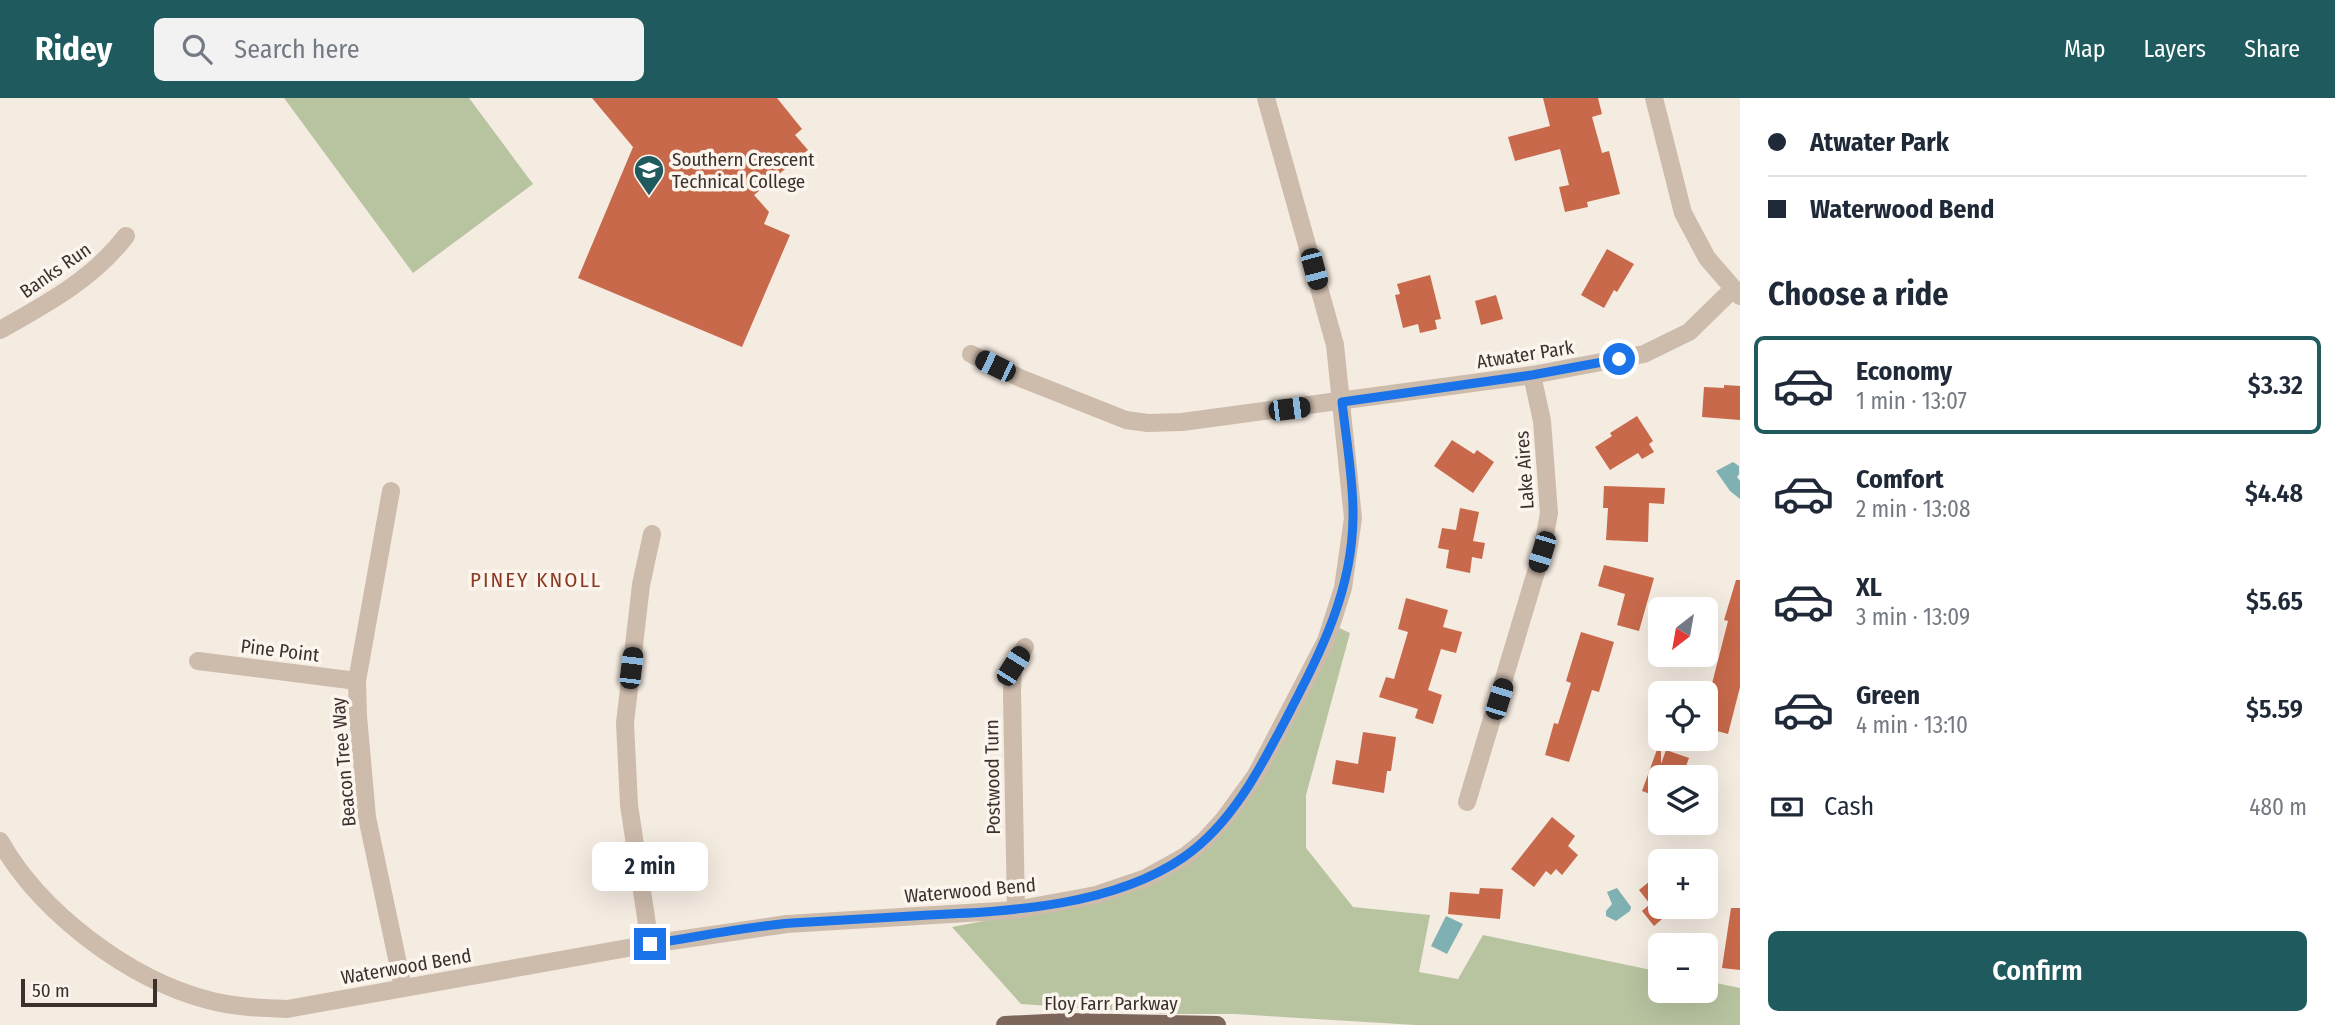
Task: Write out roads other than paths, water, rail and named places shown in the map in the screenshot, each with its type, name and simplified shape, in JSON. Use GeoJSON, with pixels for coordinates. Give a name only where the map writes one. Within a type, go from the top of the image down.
{"type":"FeatureCollection","features":[{"type":"Feature","properties":{"kind":"main road","name":"Floy Farr Parkway"},"geometry":{"type":"LineString","coordinates":[[1005,1025],[1067,1022],[1217,1025]]}},
{"type":"Feature","properties":{"kind":"street","name":"Waterwood Bend"},"geometry":{"type":"LineString","coordinates":[[0,841],[25,877],[63,920],[146,975],[180,991],[232,1006],[287,1009],[650,944],[787,924],[1016,910],[1096,895],[1146,878],[1174,863],[1204,841],[1224,820],[1256,775],[1326,641],[1343,588],[1353,518],[1335,345],[1266,98]]}},
{"type":"Feature","properties":{"kind":"street"},"geometry":{"type":"LineString","coordinates":[[1654,98],[1683,213],[1707,258],[1737,293]]}},
{"type":"Feature","properties":{"kind":"street","name":"Banks Run"},"geometry":{"type":"LineString","coordinates":[[0,330],[85,278],[110,257],[126,236]]}},
{"type":"Feature","properties":{"kind":"street","name":"Atwater Park"},"geometry":{"type":"LineString","coordinates":[[971,354],[1090,407],[1126,420],[1148,423],[1182,422],[1532,375],[1644,354],[1689,332],[1737,293]]}},
{"type":"Feature","properties":{"kind":"street","name":"Lake Aires"},"geometry":{"type":"LineString","coordinates":[[1467,802],[1542,552],[1549,513],[1542,421],[1532,375]]}},
{"type":"Feature","properties":{"kind":"street","name":"Beacon Tree Way"},"geometry":{"type":"LineString","coordinates":[[391,491],[357,681],[361,765],[367,817],[403,987]]}},
{"type":"Feature","properties":{"kind":"street"},"geometry":{"type":"LineString","coordinates":[[650,944],[629,805],[625,723],[641,585],[652,534]]}},
{"type":"Feature","properties":{"kind":"street","name":"Postwood Turn"},"geometry":{"type":"LineString","coordinates":[[1016,910],[1012,693],[1013,666],[1025,647]]}},
{"type":"Feature","properties":{"kind":"street","name":"Pine Point"},"geometry":{"type":"LineString","coordinates":[[198,662],[357,681]]}},
{"type":"Feature","properties":{"kind":"water"},"geometry":{"type":"Polygon","coordinates":[[[1733,462],[1739,466],[1737,477],[1740,481],[1740,499],[1730,491],[1716,471],[1733,462]]]}},
{"type":"Feature","properties":{"kind":"water"},"geometry":{"type":"Polygon","coordinates":[[[1617,888],[1631,907],[1630,911],[1616,921],[1606,916],[1606,911],[1612,904],[1607,892],[1617,888]]]}},
{"type":"Feature","properties":{"kind":"water"},"geometry":{"type":"Polygon","coordinates":[[[1446,916],[1463,924],[1447,954],[1431,946],[1446,916]]]}},
{"type":"Feature","properties":{"kind":"place","name":"Southern Crescent Technical College"},"geometry":{"type":"Point","coordinates":[649,197]}},
{"type":"Feature","properties":{"kind":"district","name":"PINEY KNOLL"},"geometry":{"type":"Point","coordinates":[536,580]}}]}
